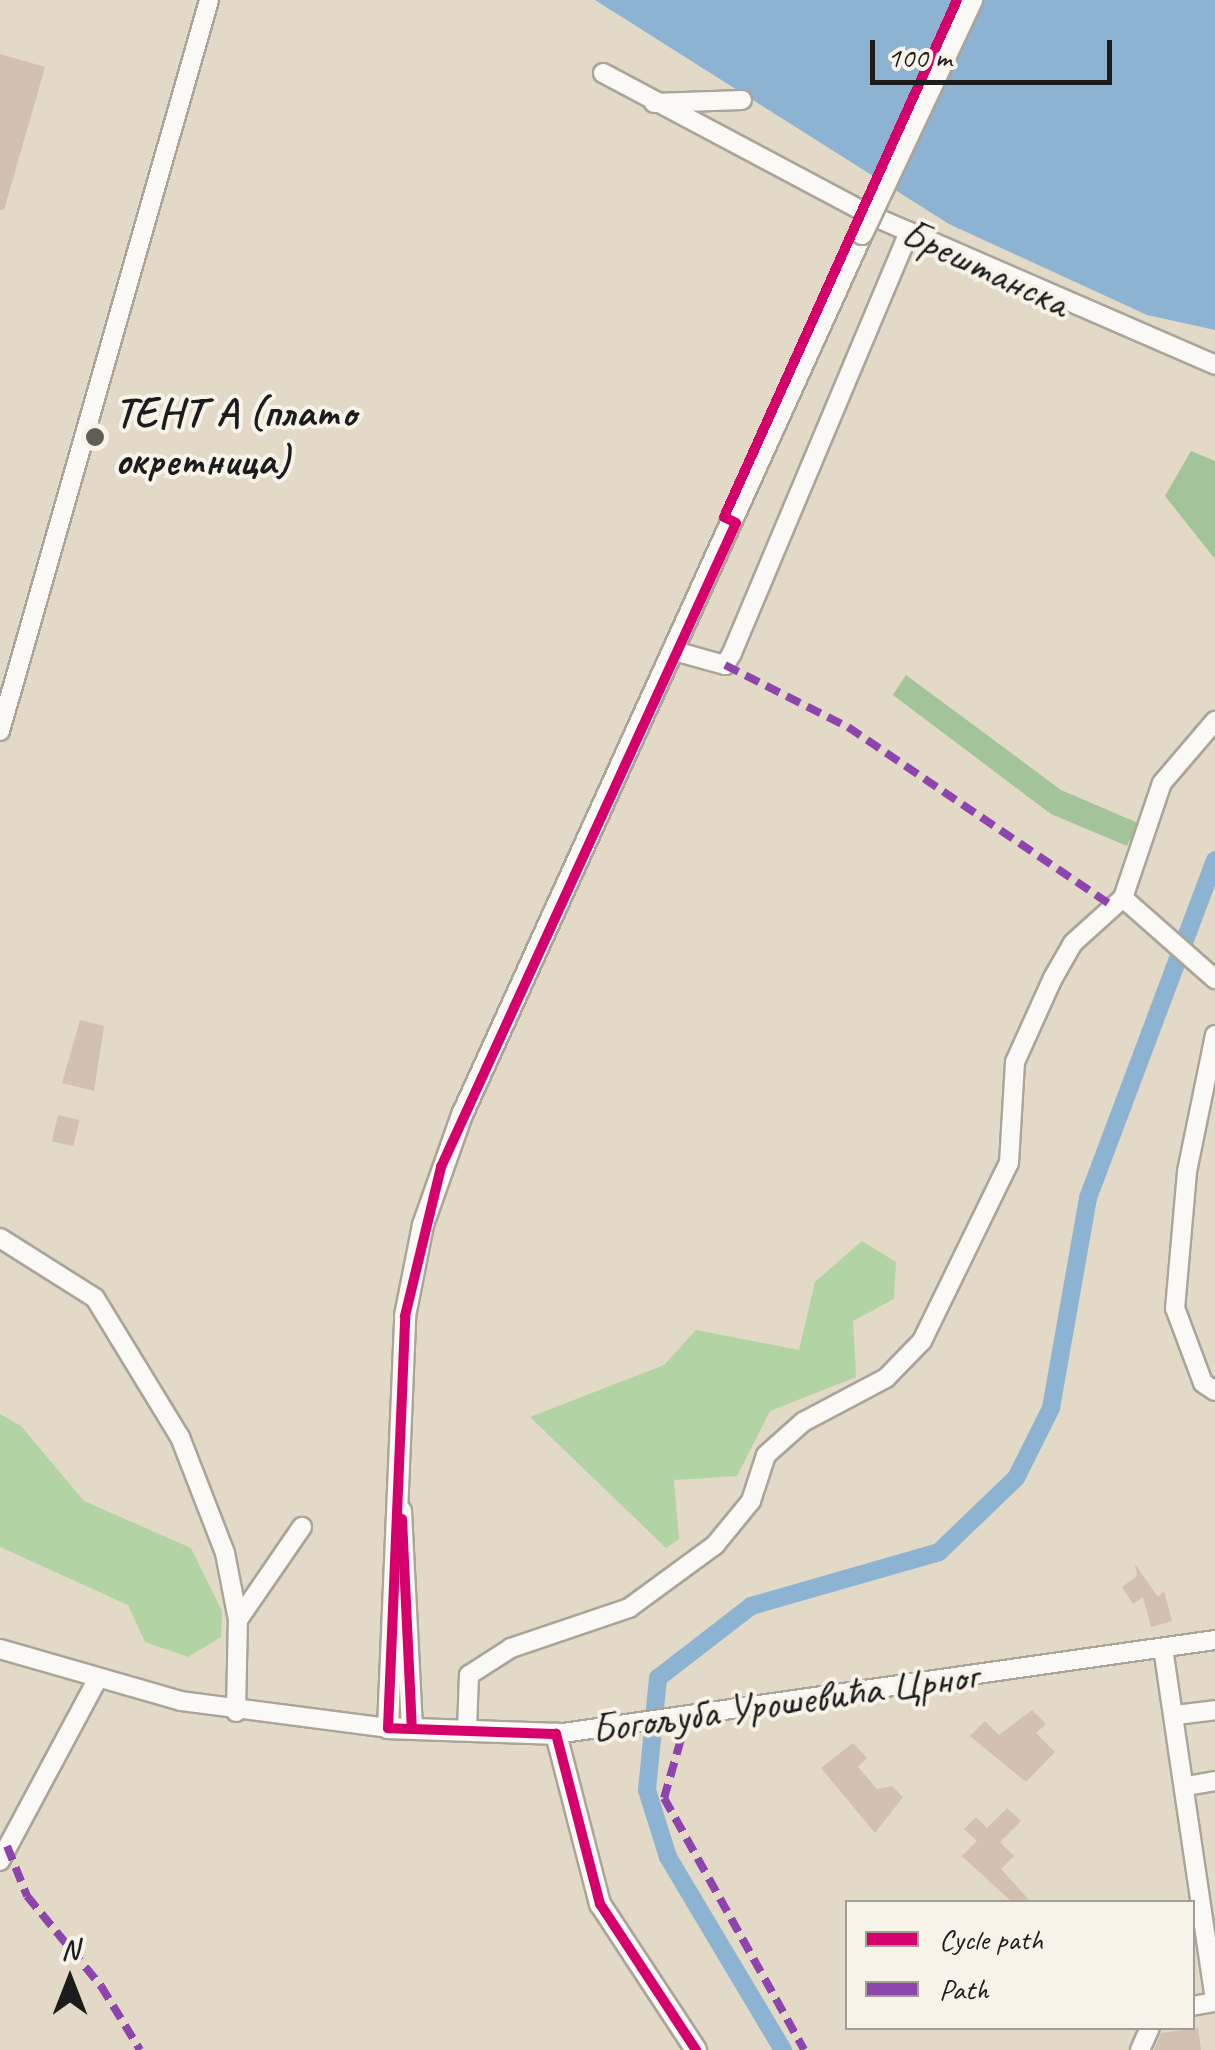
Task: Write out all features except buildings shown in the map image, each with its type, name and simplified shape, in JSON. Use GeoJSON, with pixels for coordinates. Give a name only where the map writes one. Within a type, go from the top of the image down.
{"type":"FeatureCollection","features":[{"type":"Feature","properties":{"kind":"main road"},"geometry":{"type":"LineString","coordinates":[[388,1728],[405,1316],[448,1150],[678,652],[862,234],[972,0]]}},
{"type":"Feature","properties":{"kind":"main road"},"geometry":{"type":"LineString","coordinates":[[396,1484],[412,1602],[412,1729]]}},
{"type":"Feature","properties":{"kind":"main road","name":"Богољуба Урошевића Црног"},"geometry":{"type":"LineString","coordinates":[[388,1728],[556,1734]]}},
{"type":"Feature","properties":{"kind":"main road"},"geometry":{"type":"LineString","coordinates":[[556,1734],[600,1904],[696,2050]]}},
{"type":"Feature","properties":{"kind":"street"},"geometry":{"type":"LineString","coordinates":[[0,732],[209,0]]}},
{"type":"Feature","properties":{"kind":"street","name":"Брештанска"},"geometry":{"type":"LineString","coordinates":[[603,73],[649,103],[909,232],[1215,365]]}},
{"type":"Feature","properties":{"kind":"street"},"geometry":{"type":"LineString","coordinates":[[649,103],[742,100]]}},
{"type":"Feature","properties":{"kind":"street"},"geometry":{"type":"LineString","coordinates":[[678,652],[725,665],[732,653],[909,232]]}},
{"type":"Feature","properties":{"kind":"street"},"geometry":{"type":"LineString","coordinates":[[467,1731],[469,1675],[511,1648],[629,1608],[715,1545],[751,1501],[766,1455],[803,1422],[886,1378],[922,1341],[1009,1162],[1016,1062],[1073,943],[1117,902],[1162,783],[1215,721]]}},
{"type":"Feature","properties":{"kind":"street"},"geometry":{"type":"LineString","coordinates":[[1117,902],[1201,960],[1215,979]]}},
{"type":"Feature","properties":{"kind":"street"},"geometry":{"type":"LineString","coordinates":[[1215,1035],[1187,1172],[1175,1308],[1215,1391]]}},
{"type":"Feature","properties":{"kind":"street"},"geometry":{"type":"LineString","coordinates":[[0,1238],[95,1298],[180,1437],[225,1553],[238,1620],[236,1712]]}},
{"type":"Feature","properties":{"kind":"street"},"geometry":{"type":"LineString","coordinates":[[238,1620],[302,1528]]}},
{"type":"Feature","properties":{"kind":"street","name":"Богољуба Урошевића Црног"},"geometry":{"type":"LineString","coordinates":[[556,1734],[1215,1640]]}},
{"type":"Feature","properties":{"kind":"street"},"geometry":{"type":"LineString","coordinates":[[1163,1648],[1210,1909],[1215,2001]]}},
{"type":"Feature","properties":{"kind":"street","name":"Богољуба Урошевића Црног"},"geometry":{"type":"LineString","coordinates":[[0,1649],[97,1680],[236,1712],[388,1728]]}},
{"type":"Feature","properties":{"kind":"street"},"geometry":{"type":"LineString","coordinates":[[0,1860],[97,1680]]}},
{"type":"Feature","properties":{"kind":"street"},"geometry":{"type":"LineString","coordinates":[[1176,1716],[1215,1710]]}},
{"type":"Feature","properties":{"kind":"street"},"geometry":{"type":"LineString","coordinates":[[1188,1786],[1215,1781]]}},
{"type":"Feature","properties":{"kind":"green space"},"geometry":{"type":"Polygon","coordinates":[[[1191,451],[1215,461],[1215,559],[1165,496],[1191,451]]]}},
{"type":"Feature","properties":{"kind":"green space"},"geometry":{"type":"Polygon","coordinates":[[[906,675],[1061,790],[1138,823],[1127,846],[1051,814],[893,695],[906,675]]]}},
{"type":"Feature","properties":{"kind":"green space"},"geometry":{"type":"Polygon","coordinates":[[[862,1241],[896,1262],[894,1299],[853,1321],[856,1377],[770,1411],[737,1476],[674,1480],[679,1539],[666,1548],[530,1417],[664,1365],[696,1330],[799,1350],[815,1282],[862,1241]]]}},
{"type":"Feature","properties":{"kind":"green space"},"geometry":{"type":"Polygon","coordinates":[[[0,1414],[21,1426],[84,1501],[191,1548],[222,1611],[221,1637],[188,1657],[145,1642],[128,1605],[0,1547],[0,1414]]]}},
{"type":"Feature","properties":{"kind":"water"},"geometry":{"type":"Polygon","coordinates":[[[595,0],[1215,0],[1215,330],[1147,315],[949,224],[595,0]]]}},
{"type":"Feature","properties":{"kind":"waterway"},"geometry":{"type":"LineString","coordinates":[[783,2050],[668,1857],[647,1790],[658,1678],[751,1606],[939,1552],[1016,1478],[1051,1408],[1088,1198],[1215,860]]}},
{"type":"Feature","properties":{"kind":"marked path"},"geometry":{"type":"LineString","coordinates":[[725,665],[848,727],[1111,905]]}},
{"type":"Feature","properties":{"kind":"marked path"},"geometry":{"type":"LineString","coordinates":[[687,1718],[664,1798],[804,2050]]}},
{"type":"Feature","properties":{"kind":"marked path"},"geometry":{"type":"LineString","coordinates":[[7,1846],[27,1896],[101,1986],[140,2050]]}},
{"type":"Feature","properties":{"kind":"cycle path"},"geometry":{"type":"LineString","coordinates":[[696,2050],[600,1904],[556,1734],[388,1728],[405,1316],[441,1167],[736,523],[724,517],[957,0]]}},
{"type":"Feature","properties":{"kind":"cycle path"},"geometry":{"type":"LineString","coordinates":[[402,1519],[412,1729]]}},
{"type":"Feature","properties":{"kind":"place","name":"ТЕНТ А (плато окретница)"},"geometry":{"type":"Point","coordinates":[95,437]}}]}
